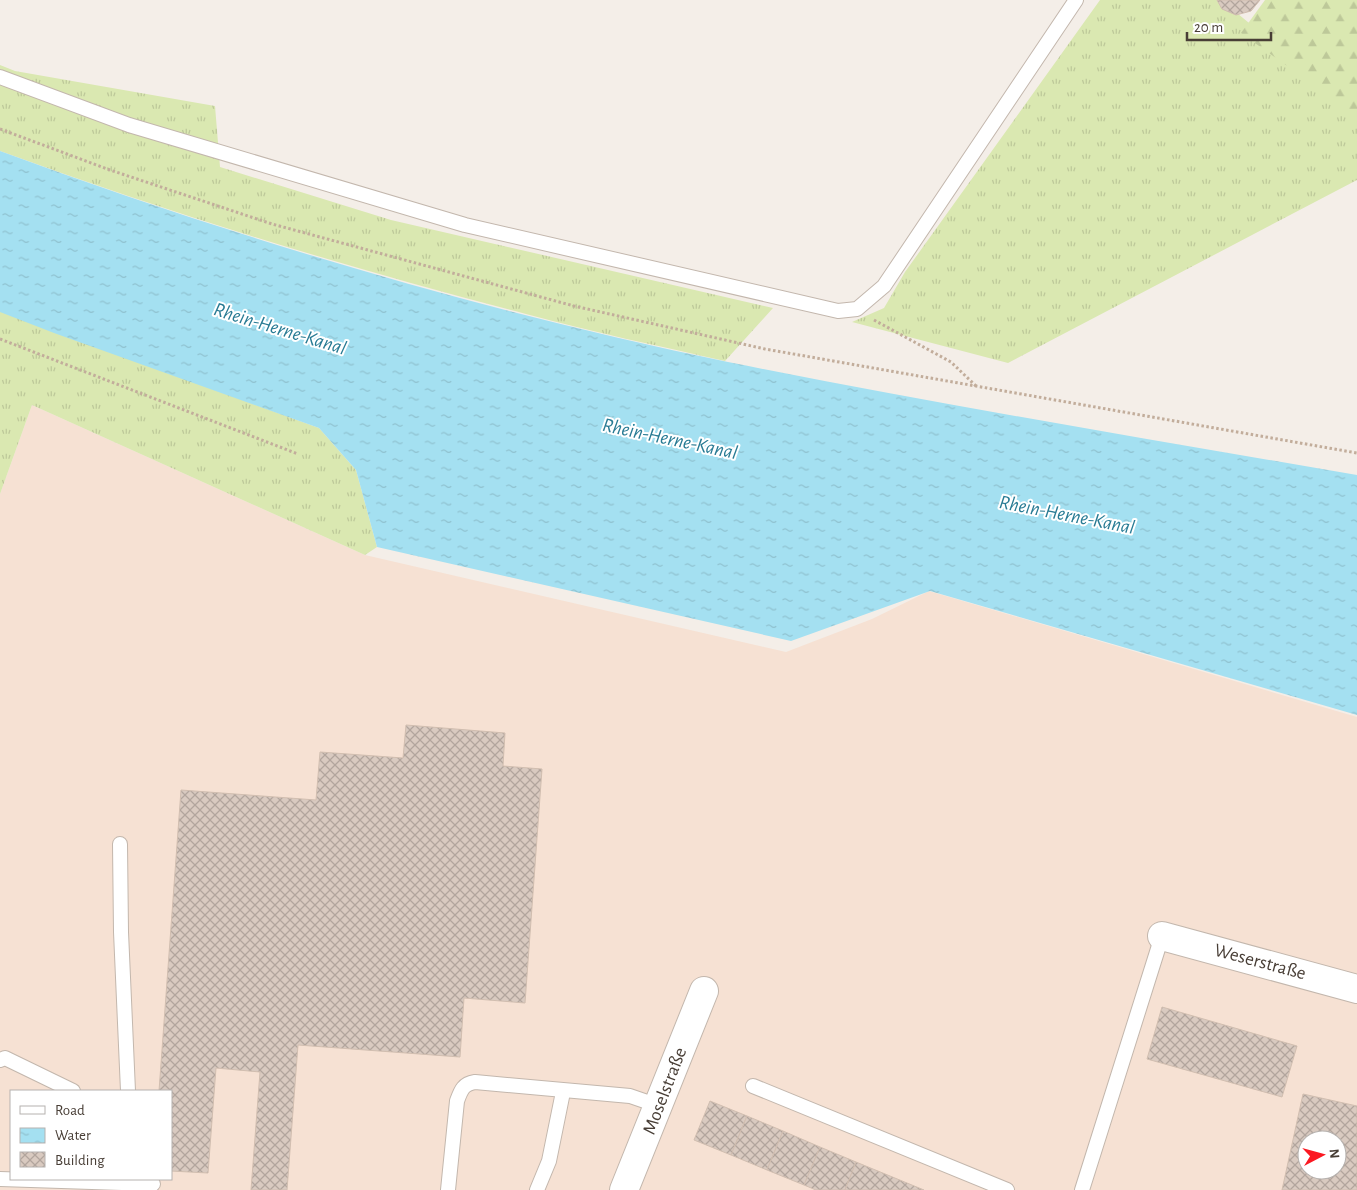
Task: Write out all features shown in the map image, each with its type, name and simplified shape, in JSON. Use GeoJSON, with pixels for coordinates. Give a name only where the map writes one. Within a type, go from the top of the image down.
{"type":"FeatureCollection","features":[{"type":"Feature","properties":{"kind":"street","name":"Weserstraße"},"geometry":{"type":"LineString","coordinates":[[1162,936],[1357,989]]}},
{"type":"Feature","properties":{"kind":"street","name":"Moselstraße"},"geometry":{"type":"LineString","coordinates":[[624,1190],[704,990]]}},
{"type":"Feature","properties":{"kind":"lane"},"geometry":{"type":"LineString","coordinates":[[0,77],[129,125],[465,225],[838,310],[857,309],[884,286],[1076,0]]}},
{"type":"Feature","properties":{"kind":"lane"},"geometry":{"type":"LineString","coordinates":[[120,844],[121,932],[128,1090]]}},
{"type":"Feature","properties":{"kind":"lane"},"geometry":{"type":"LineString","coordinates":[[1082,1190],[1162,936]]}},
{"type":"Feature","properties":{"kind":"lane"},"geometry":{"type":"LineString","coordinates":[[0,1060],[5,1058],[71,1090]]}},
{"type":"Feature","properties":{"kind":"lane"},"geometry":{"type":"LineString","coordinates":[[448,1190],[457,1101],[462,1088],[468,1083],[475,1082],[563,1092],[630,1096],[659,1106]]}},
{"type":"Feature","properties":{"kind":"lane"},"geometry":{"type":"LineString","coordinates":[[753,1086],[1007,1190]]}},
{"type":"Feature","properties":{"kind":"lane"},"geometry":{"type":"LineString","coordinates":[[537,1190],[548,1161],[563,1092]]}},
{"type":"Feature","properties":{"kind":"lane"},"geometry":{"type":"LineString","coordinates":[[0,1180],[154,1184]]}},
{"type":"Feature","properties":{"kind":"path"},"geometry":{"type":"LineString","coordinates":[[0,129],[110,170],[272,224],[574,306],[765,349],[1357,452]]}},
{"type":"Feature","properties":{"kind":"path"},"geometry":{"type":"LineString","coordinates":[[857,309],[884,327],[951,362],[978,387]]}},
{"type":"Feature","properties":{"kind":"path"},"geometry":{"type":"LineString","coordinates":[[0,339],[298,454]]}},
{"type":"Feature","properties":{"kind":"shaded area"},"geometry":{"type":"Polygon","coordinates":[[[32,405],[365,555],[786,652],[872,619],[929,591],[1357,717],[1357,1190],[0,1190],[0,494],[32,405]]]}},
{"type":"Feature","properties":{"kind":"green space"},"geometry":{"type":"Polygon","coordinates":[[[1100,0],[1221,0],[1357,111],[1357,180],[1008,363],[852,322],[884,308],[905,272],[1100,0]]]}},
{"type":"Feature","properties":{"kind":"green space"},"geometry":{"type":"Polygon","coordinates":[[[1265,0],[1357,0],[1357,116],[1241,33],[1265,0]]]}},
{"type":"Feature","properties":{"kind":"green space"},"geometry":{"type":"Polygon","coordinates":[[[0,65],[15,71],[215,106],[220,167],[391,220],[773,308],[725,361],[551,321],[393,278],[261,239],[130,197],[0,151],[0,65]]]}},
{"type":"Feature","properties":{"kind":"green space"},"geometry":{"type":"Polygon","coordinates":[[[0,311],[319,428],[356,470],[377,547],[365,555],[32,405],[0,494],[0,311]]]}},
{"type":"Feature","properties":{"kind":"water","name":"Rhein-Herne-Kanal"},"geometry":{"type":"Polygon","coordinates":[[[0,151],[179,214],[269,243],[452,296],[543,320],[728,362],[885,392],[1357,475],[1357,715],[930,591],[791,641],[377,547],[356,470],[319,428],[0,312],[0,151]]]}},
{"type":"Feature","properties":{"kind":"building"},"geometry":{"type":"Polygon","coordinates":[[[1217,0],[1260,0],[1251,11],[1236,15],[1222,9],[1217,0]]]}},
{"type":"Feature","properties":{"kind":"building"},"geometry":{"type":"Polygon","coordinates":[[[406,725],[505,733],[503,766],[542,769],[525,1003],[464,998],[460,1057],[298,1045],[287,1190],[251,1190],[260,1072],[216,1068],[208,1173],[172,1171],[172,1090],[159,1090],[181,790],[316,800],[320,752],[403,758],[406,725]]]}},
{"type":"Feature","properties":{"kind":"building"},"geometry":{"type":"Polygon","coordinates":[[[1162,1007],[1297,1046],[1282,1097],[1147,1059],[1162,1007]]]}},
{"type":"Feature","properties":{"kind":"building"},"geometry":{"type":"Polygon","coordinates":[[[1303,1094],[1357,1106],[1357,1190],[1282,1190],[1303,1094]]]}},
{"type":"Feature","properties":{"kind":"building"},"geometry":{"type":"Polygon","coordinates":[[[710,1101],[747,1116],[731,1155],[694,1140],[710,1101]]]}},
{"type":"Feature","properties":{"kind":"building"},"geometry":{"type":"Polygon","coordinates":[[[747,1116],[783,1131],[767,1170],[731,1155],[747,1116]]]}},
{"type":"Feature","properties":{"kind":"building"},"geometry":{"type":"Polygon","coordinates":[[[783,1131],[820,1147],[804,1185],[767,1170],[783,1131]]]}},
{"type":"Feature","properties":{"kind":"building"},"geometry":{"type":"Polygon","coordinates":[[[820,1147],[856,1162],[845,1190],[816,1190],[804,1185],[820,1147]]]}},
{"type":"Feature","properties":{"kind":"building"},"geometry":{"type":"Polygon","coordinates":[[[856,1162],[924,1190],[845,1190],[856,1162]]]}}]}
